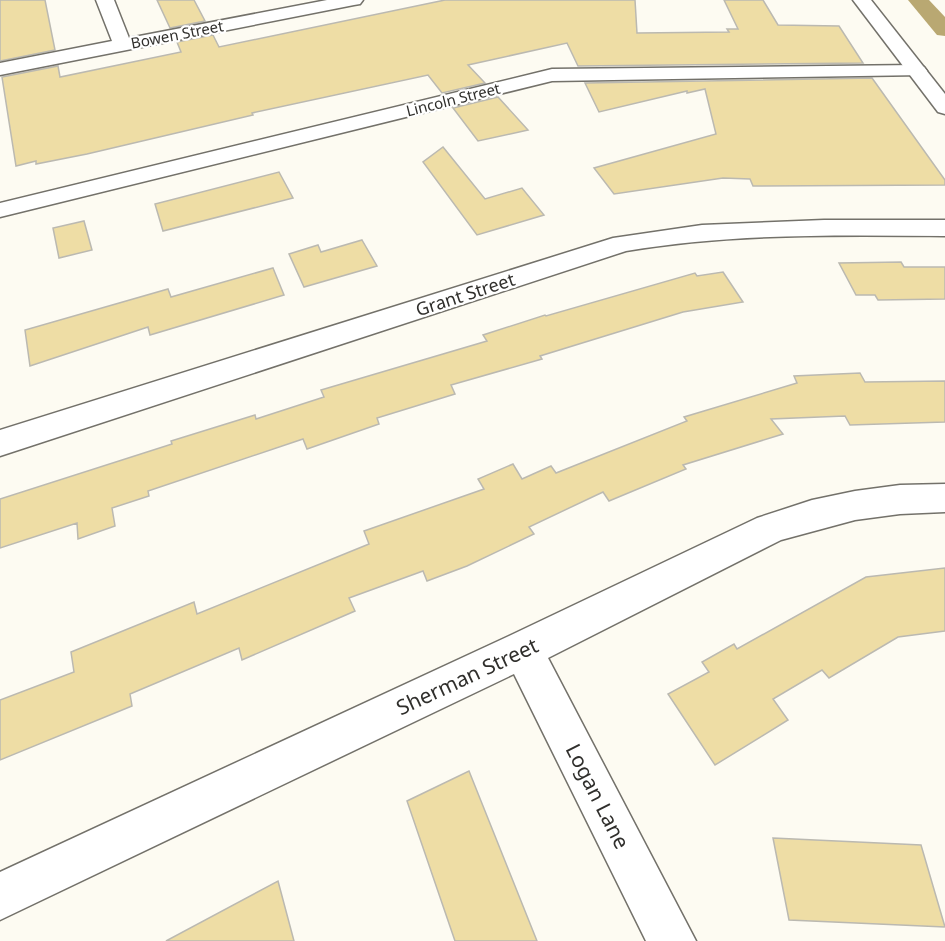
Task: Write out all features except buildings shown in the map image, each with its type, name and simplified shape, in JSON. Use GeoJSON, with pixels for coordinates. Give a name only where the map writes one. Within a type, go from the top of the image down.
{"type":"FeatureCollection","features":[{"type":"Feature","properties":{"kind":"street"},"geometry":{"type":"LineString","coordinates":[[105,0],[123,45]]}},
{"type":"Feature","properties":{"kind":"street","name":"Bowen Street"},"geometry":{"type":"LineString","coordinates":[[0,69],[354,0]]}},
{"type":"Feature","properties":{"kind":"street"},"geometry":{"type":"LineString","coordinates":[[862,0],[945,108]]}},
{"type":"Feature","properties":{"kind":"street","name":"Lincoln Street"},"geometry":{"type":"LineString","coordinates":[[0,210],[552,75],[917,71]]}},
{"type":"Feature","properties":{"kind":"street","name":"Grant Street"},"geometry":{"type":"LineString","coordinates":[[0,443],[622,244],[669,234],[724,229],[945,228]]}},
{"type":"Feature","properties":{"kind":"street","name":"Sherman Street"},"geometry":{"type":"LineString","coordinates":[[0,896],[523,650],[769,529],[801,516],[876,501],[945,498]]}},
{"type":"Feature","properties":{"kind":"street","name":"Logan Lane"},"geometry":{"type":"LineString","coordinates":[[523,650],[672,941]]}},
{"type":"Feature","properties":{"kind":"waterway"},"geometry":{"type":"LineString","coordinates":[[918,0],[945,30]]}}]}
